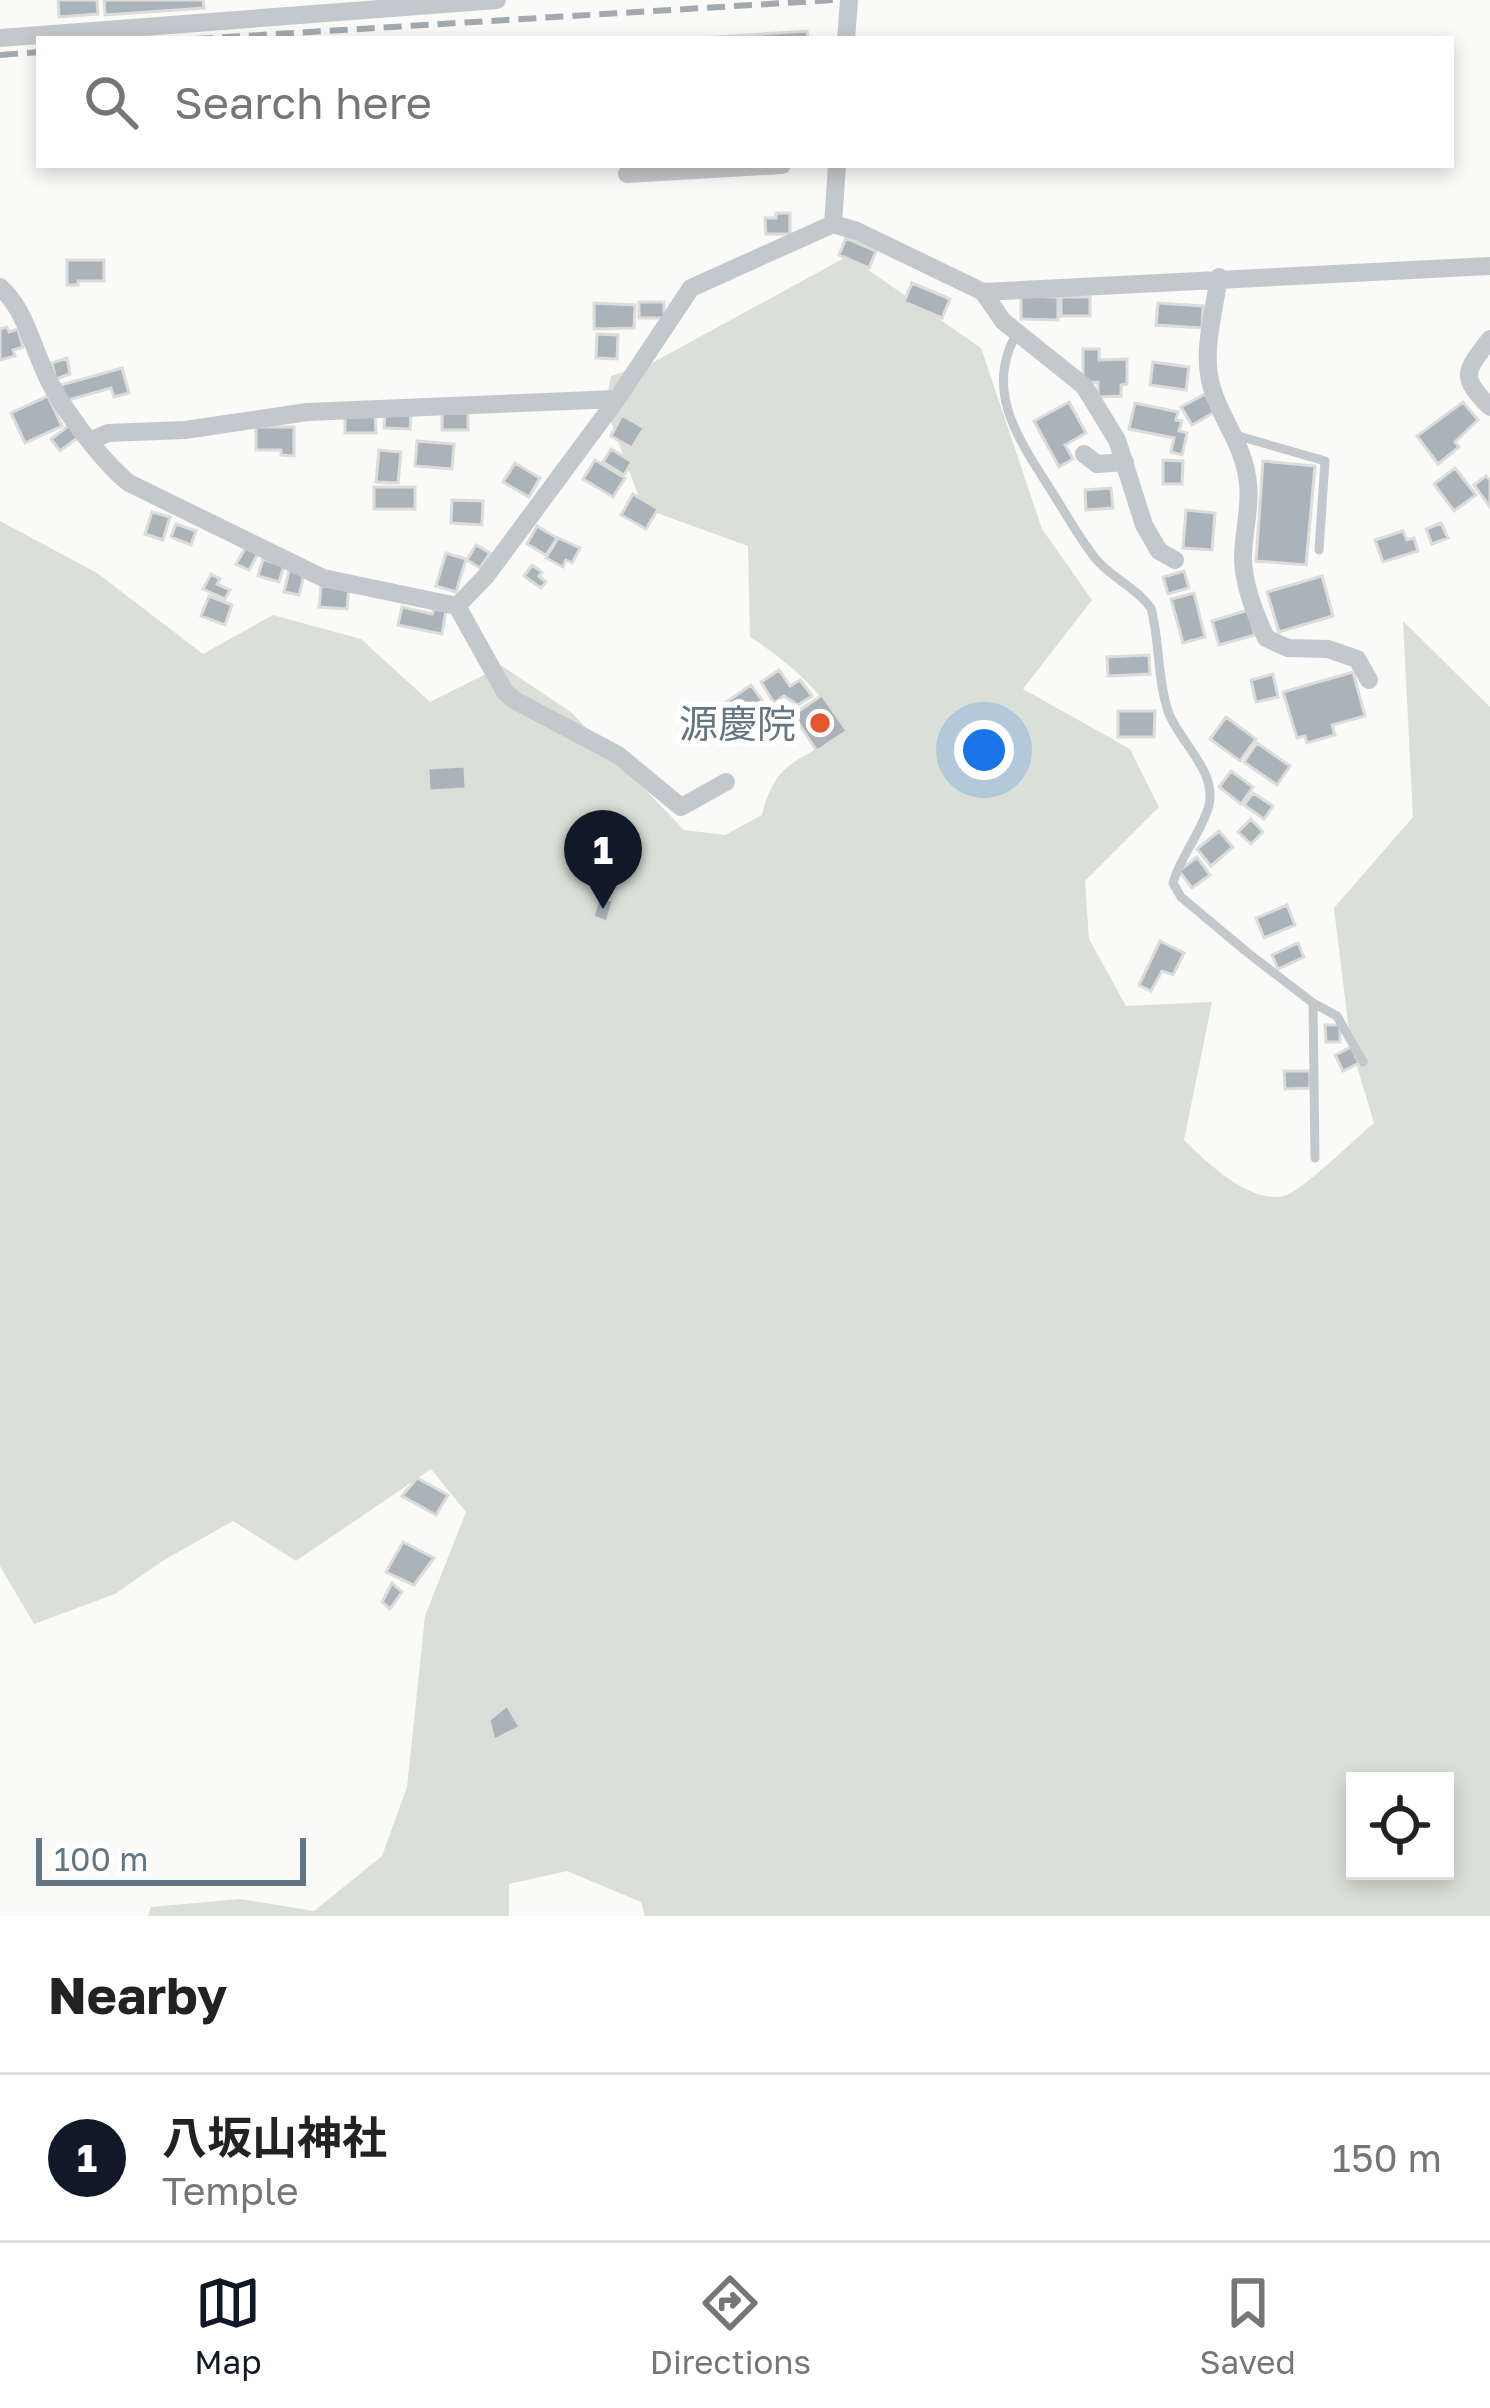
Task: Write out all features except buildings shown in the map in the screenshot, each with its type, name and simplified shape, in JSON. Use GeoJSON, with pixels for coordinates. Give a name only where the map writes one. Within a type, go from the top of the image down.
{"type":"FeatureCollection","features":[{"type":"Feature","properties":{"kind":"street"},"geometry":{"type":"LineString","coordinates":[[0,38],[279,9],[497,0]]}},
{"type":"Feature","properties":{"kind":"street"},"geometry":{"type":"LineString","coordinates":[[846,36],[849,0]]}},
{"type":"Feature","properties":{"kind":"street"},"geometry":{"type":"LineString","coordinates":[[627,174],[730,168]]}},
{"type":"Feature","properties":{"kind":"street"},"geometry":{"type":"LineString","coordinates":[[833,224],[837,168]]}},
{"type":"Feature","properties":{"kind":"street"},"geometry":{"type":"LineString","coordinates":[[458,606],[486,576],[617,399],[691,288],[833,224],[982,292],[1004,321],[1084,386],[1117,440],[1144,525],[1160,551],[1175,560]]}},
{"type":"Feature","properties":{"kind":"street"},"geometry":{"type":"LineString","coordinates":[[982,292],[1490,266]]}},
{"type":"Feature","properties":{"kind":"street"},"geometry":{"type":"LineString","coordinates":[[1219,277],[1209,370],[1212,388],[1235,435],[1249,489],[1243,560],[1254,613],[1266,638],[1288,648],[1328,649],[1358,659],[1369,680]]}},
{"type":"Feature","properties":{"kind":"street"},"geometry":{"type":"LineString","coordinates":[[0,287],[17,308],[62,406],[92,440],[107,467],[129,483],[323,578],[458,606],[505,692],[618,754],[681,808],[726,782]]}},
{"type":"Feature","properties":{"kind":"street"},"geometry":{"type":"LineString","coordinates":[[1490,339],[1467,375],[1469,386],[1490,407]]}},
{"type":"Feature","properties":{"kind":"street"},"geometry":{"type":"LineString","coordinates":[[92,440],[108,433],[185,430],[307,412],[617,399]]}},
{"type":"Feature","properties":{"kind":"street"},"geometry":{"type":"LineString","coordinates":[[1084,454],[1096,464],[1125,462]]}},
{"type":"Feature","properties":{"kind":"lane"},"geometry":{"type":"LineString","coordinates":[[1018,332],[1005,352],[1000,379],[1007,413],[1096,561],[1151,608],[1168,711],[1192,748],[1209,790],[1209,806],[1173,883],[1181,897],[1312,1003],[1337,1016],[1363,1062]]}},
{"type":"Feature","properties":{"kind":"lane"},"geometry":{"type":"LineString","coordinates":[[1235,435],[1325,461],[1319,550]]}},
{"type":"Feature","properties":{"kind":"lane"},"geometry":{"type":"LineString","coordinates":[[1312,1003],[1316,1158]]}},
{"type":"Feature","properties":{"kind":"shaded area"},"geometry":{"type":"Polygon","coordinates":[[[848,256],[981,348],[1042,529],[1092,600],[1023,689],[1130,749],[1159,807],[1085,881],[1089,939],[1126,1006],[1212,1002],[1184,1140],[1217,1170],[1260,1195],[1295,1191],[1374,1123],[1351,1047],[1334,908],[1413,817],[1403,621],[1490,707],[1490,1916],[645,1916],[641,1902],[567,1871],[509,1884],[509,1916],[148,1916],[151,1907],[240,1899],[314,1911],[382,1856],[407,1787],[425,1616],[466,1512],[431,1469],[296,1561],[233,1521],[115,1594],[34,1624],[0,1566],[0,521],[97,573],[203,654],[273,615],[361,639],[430,702],[502,666],[572,713],[684,830],[725,835],[762,815],[783,771],[847,731],[804,679],[750,637],[748,546],[643,508],[605,406],[611,376],[652,363],[848,256]]]}},
{"type":"Feature","properties":{"kind":"railway"},"geometry":{"type":"LineString","coordinates":[[244,36],[834,0]]}},
{"type":"Feature","properties":{"kind":"railway"},"geometry":{"type":"LineString","coordinates":[[0,55],[36,52]]}},
{"type":"Feature","properties":{"kind":"place","name":"源慶院"},"geometry":{"type":"Point","coordinates":[820,723]}},
{"type":"Feature","properties":{"kind":"place","name":"八坂山神社"},"geometry":{"type":"Point","coordinates":[603,909]}}]}
